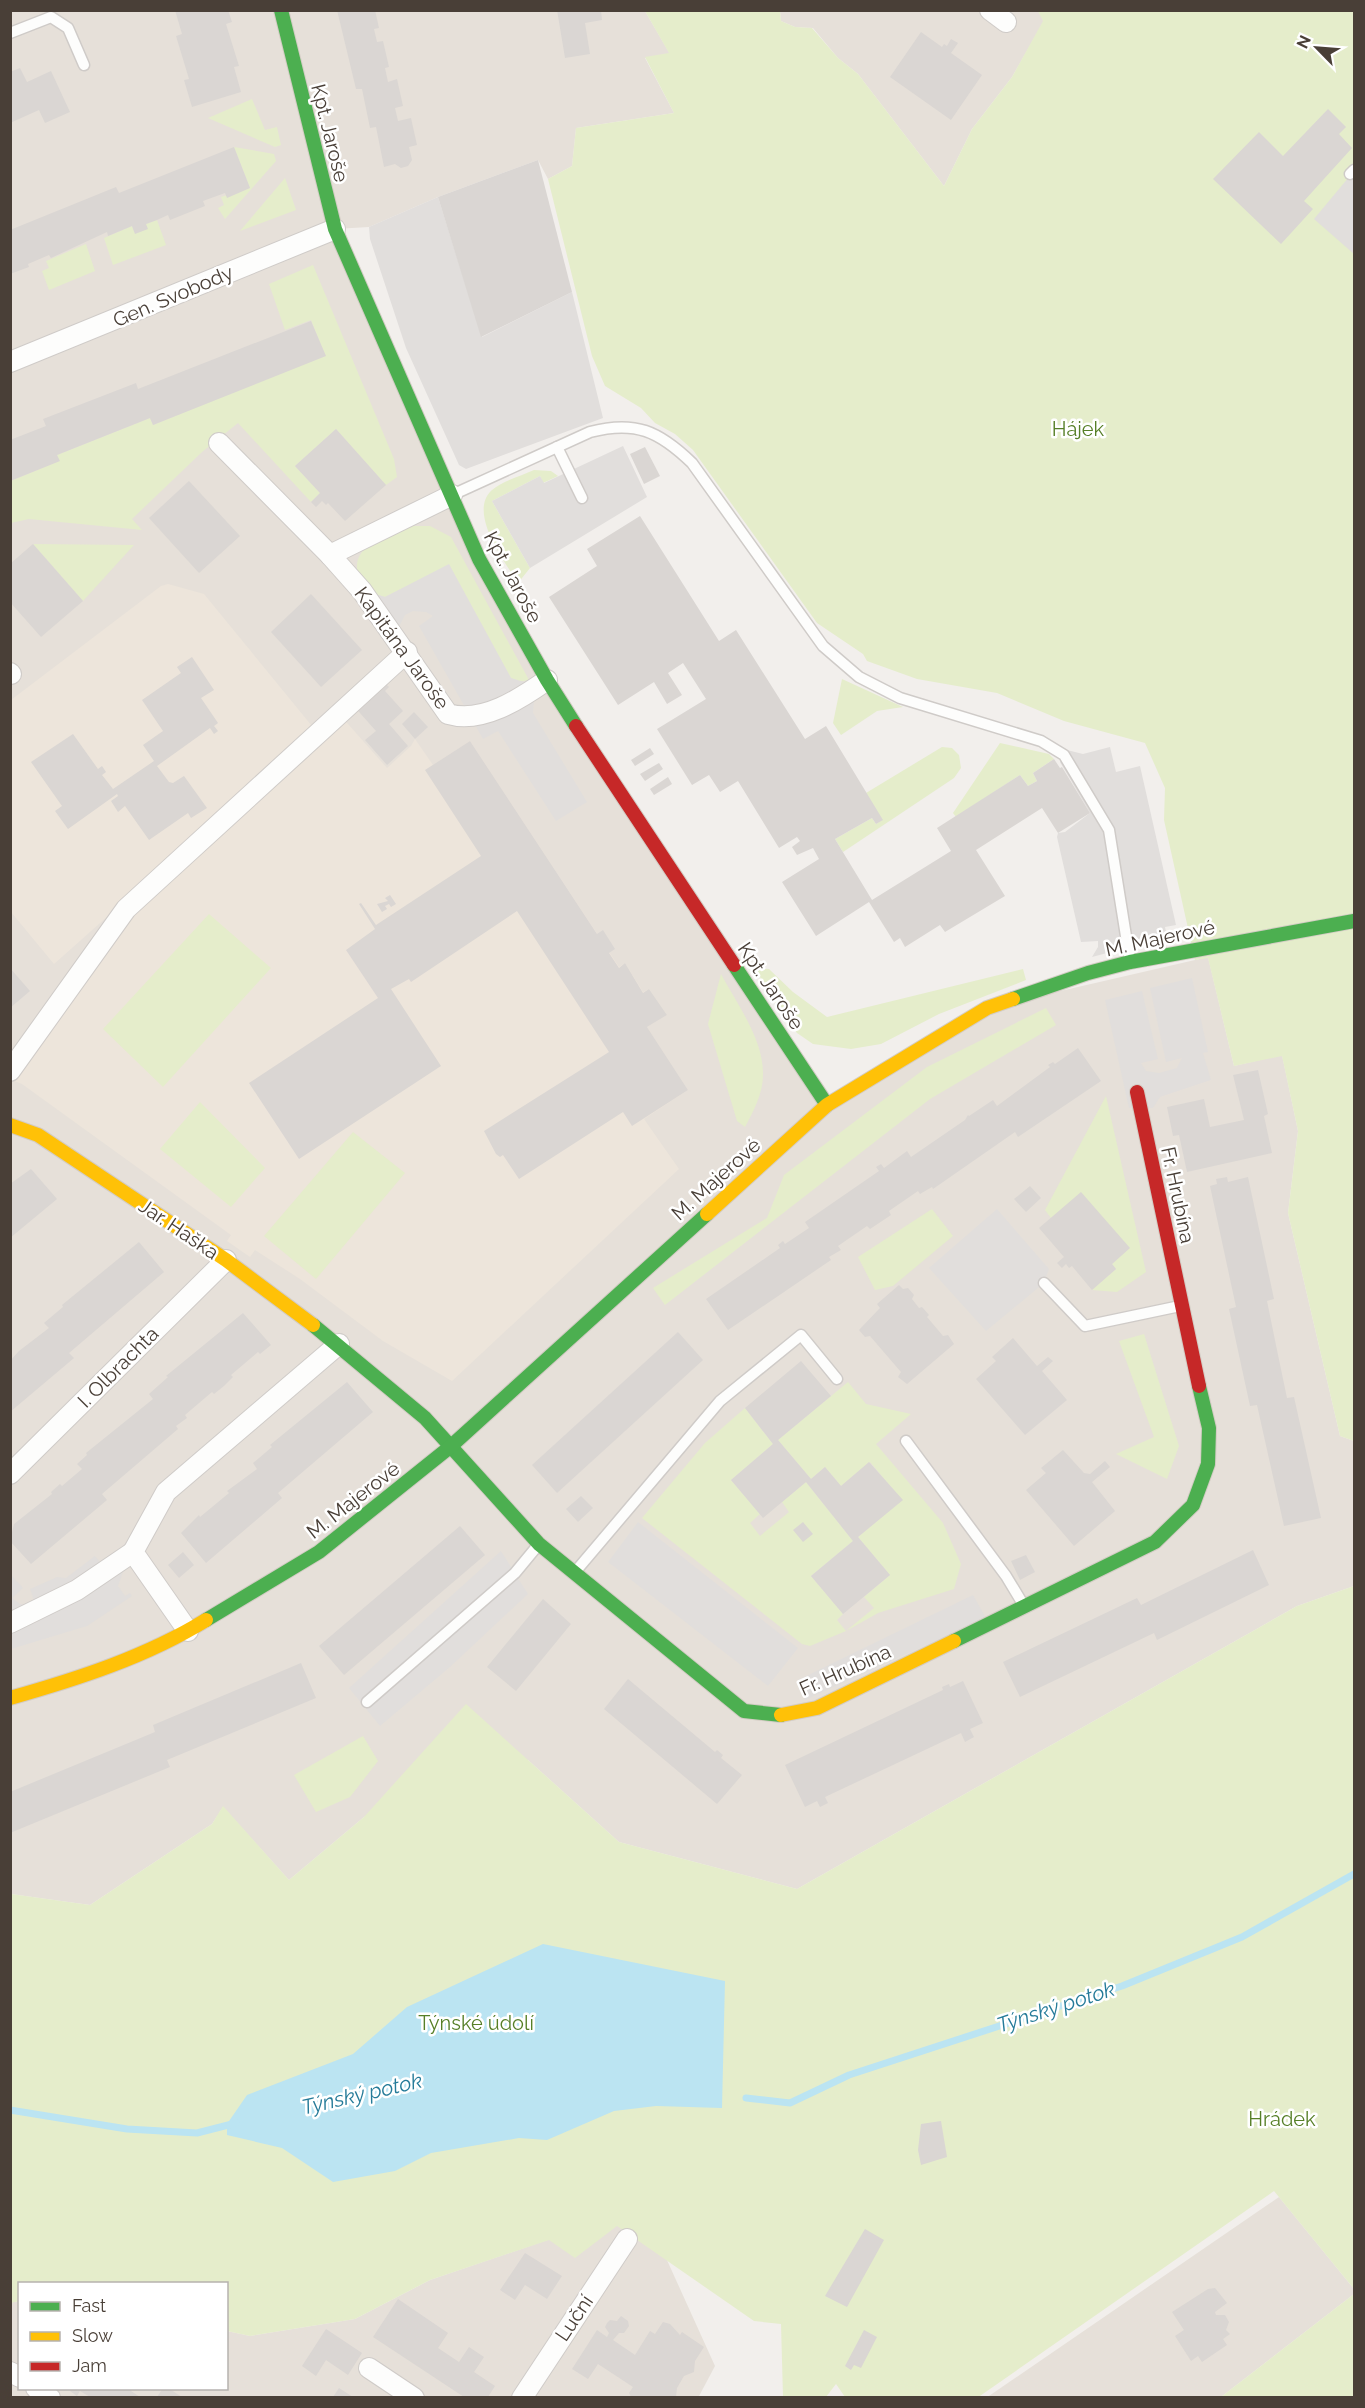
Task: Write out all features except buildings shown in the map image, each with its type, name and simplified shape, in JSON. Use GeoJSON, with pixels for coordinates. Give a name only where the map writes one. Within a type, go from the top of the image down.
{"type":"FeatureCollection","features":[{"type":"Feature","properties":{"kind":"street","name":"Kpt. Jaroše"},"geometry":{"type":"LineString","coordinates":[[281,10],[335,229],[479,559],[547,680],[827,1105]]}},
{"type":"Feature","properties":{"kind":"street"},"geometry":{"type":"LineString","coordinates":[[990,10],[1006,22]]}},
{"type":"Feature","properties":{"kind":"street","name":"Gen. Svobody"},"geometry":{"type":"LineString","coordinates":[[10,362],[335,229]]}},
{"type":"Feature","properties":{"kind":"street","name":"Kapitána Jaroše"},"geometry":{"type":"LineString","coordinates":[[219,443],[330,555],[362,591],[407,652],[448,714],[463,718],[484,714],[530,692],[547,680]]}},
{"type":"Feature","properties":{"kind":"street"},"geometry":{"type":"LineString","coordinates":[[330,555],[452,495]]}},
{"type":"Feature","properties":{"kind":"street"},"geometry":{"type":"LineString","coordinates":[[10,1071],[126,909],[407,652]]}},
{"type":"Feature","properties":{"kind":"street","name":"M. Majerové"},"geometry":{"type":"LineString","coordinates":[[10,1698],[72,1680],[188,1631],[319,1552],[450,1447],[827,1105],[987,1008],[1088,973],[1130,962],[1354,921]]}},
{"type":"Feature","properties":{"kind":"street","name":"Fr. Hrubína"},"geometry":{"type":"LineString","coordinates":[[450,1447],[539,1544],[744,1711],[781,1715],[817,1708],[1155,1542],[1193,1505],[1208,1464],[1209,1428],[1181,1306],[1137,1092]]}},
{"type":"Feature","properties":{"kind":"street","name":"Jar. Haška"},"geometry":{"type":"LineString","coordinates":[[11,1126],[38,1135],[226,1260],[339,1344],[425,1418],[450,1447]]}},
{"type":"Feature","properties":{"kind":"street","name":"I. Olbrachta"},"geometry":{"type":"LineString","coordinates":[[10,1474],[226,1260]]}},
{"type":"Feature","properties":{"kind":"street"},"geometry":{"type":"LineString","coordinates":[[10,1623],[77,1590],[132,1552],[166,1492],[339,1344]]}},
{"type":"Feature","properties":{"kind":"street"},"geometry":{"type":"LineString","coordinates":[[132,1552],[188,1631]]}},
{"type":"Feature","properties":{"kind":"street","name":"Luční"},"geometry":{"type":"LineString","coordinates":[[522,2397],[627,2239]]}},
{"type":"Feature","properties":{"kind":"street"},"geometry":{"type":"LineString","coordinates":[[369,2368],[414,2397]]}},
{"type":"Feature","properties":{"kind":"lane"},"geometry":{"type":"LineString","coordinates":[[10,33],[51,17],[68,28],[84,65]]}},
{"type":"Feature","properties":{"kind":"lane"},"geometry":{"type":"LineString","coordinates":[[452,495],[590,432],[614,426],[636,427],[655,434],[676,448],[692,463],[823,646],[837,661],[900,698],[1041,741],[1064,755],[1109,830],[1130,962]]}},
{"type":"Feature","properties":{"kind":"lane"},"geometry":{"type":"LineString","coordinates":[[557,447],[582,498]]}},
{"type":"Feature","properties":{"kind":"lane"},"geometry":{"type":"LineString","coordinates":[[1044,1282],[1085,1326],[1181,1306]]}},
{"type":"Feature","properties":{"kind":"lane"},"geometry":{"type":"LineString","coordinates":[[575,1572],[720,1401],[801,1335],[837,1378]]}},
{"type":"Feature","properties":{"kind":"lane"},"geometry":{"type":"LineString","coordinates":[[906,1441],[1006,1576],[1023,1605]]}},
{"type":"Feature","properties":{"kind":"lane"},"geometry":{"type":"LineString","coordinates":[[368,1702],[515,1573],[539,1544]]}},
{"type":"Feature","properties":{"kind":"shaded area"},"geometry":{"type":"Polygon","coordinates":[[[1038,10],[1044,21],[1012,77],[972,129],[944,186],[858,74],[838,58],[813,28],[795,27],[781,21],[780,11],[1038,10]]]}},
{"type":"Feature","properties":{"kind":"shaded area"},"geometry":{"type":"Polygon","coordinates":[[[11,11],[645,11],[670,54],[645,58],[674,113],[576,128],[572,166],[548,179],[538,160],[438,197],[369,227],[335,229],[479,559],[827,1105],[987,1008],[1208,957],[1234,1066],[1282,1055],[1298,1131],[1288,1213],[1340,1436],[1354,1441],[1354,1586],[1297,1606],[797,1889],[619,1842],[528,1760],[364,1817],[289,1880],[223,1807],[212,1824],[90,1905],[11,1894],[11,11]]]}},
{"type":"Feature","properties":{"kind":"shaded area"},"geometry":{"type":"Polygon","coordinates":[[[1354,171],[1354,254],[1314,219],[1354,171]]]}},
{"type":"Feature","properties":{"kind":"shaded area"},"geometry":{"type":"Polygon","coordinates":[[[438,197],[482,337],[572,292],[603,418],[466,469],[459,465],[406,348],[370,239],[369,227],[438,197]]]}},
{"type":"Feature","properties":{"kind":"shaded area"},"geometry":{"type":"Polygon","coordinates":[[[623,446],[647,497],[530,568],[492,501],[540,476],[544,483],[623,446]]]}},
{"type":"Feature","properties":{"kind":"shaded area"},"geometry":{"type":"Polygon","coordinates":[[[449,564],[511,678],[524,682],[534,701],[533,713],[587,802],[556,821],[498,731],[483,739],[419,626],[433,616],[426,612],[413,611],[405,615],[399,627],[400,636],[365,591],[385,597],[449,564]]]}},
{"type":"Feature","properties":{"kind":"shaded area"},"geometry":{"type":"Polygon","coordinates":[[[168,584],[204,594],[316,731],[54,964],[11,912],[11,700],[161,586],[168,584]]]}},
{"type":"Feature","properties":{"kind":"shaded area"},"geometry":{"type":"Polygon","coordinates":[[[340,715],[387,768],[411,746],[415,739],[433,765],[470,741],[619,967],[625,963],[643,992],[649,989],[667,1015],[647,1027],[688,1090],[644,1119],[679,1169],[452,1381],[383,1341],[300,1279],[255,1250],[250,1257],[227,1241],[231,1235],[22,1084],[12,1080],[138,904],[340,715]]]}},
{"type":"Feature","properties":{"kind":"shaded area"},"geometry":{"type":"Polygon","coordinates":[[[1110,747],[1116,772],[1140,766],[1176,925],[1165,927],[1167,937],[1092,957],[1098,947],[1098,941],[1081,942],[1057,837],[1058,833],[1065,832],[1090,813],[1060,762],[1067,750],[1083,754],[1110,747]]]}},
{"type":"Feature","properties":{"kind":"shaded area"},"geometry":{"type":"Polygon","coordinates":[[[1192,978],[1208,1052],[1203,1053],[1211,1080],[1160,1097],[1153,1108],[1129,1108],[1105,1000],[1142,991],[1158,1059],[1141,1063],[1146,1071],[1159,1073],[1177,1068],[1182,1058],[1166,1062],[1150,988],[1192,978]]]}},
{"type":"Feature","properties":{"kind":"shaded area"},"geometry":{"type":"Polygon","coordinates":[[[997,1209],[1049,1269],[1044,1283],[986,1331],[929,1268],[997,1209]]]}},
{"type":"Feature","properties":{"kind":"shaded area"},"geometry":{"type":"Polygon","coordinates":[[[638,1522],[798,1648],[768,1686],[608,1562],[638,1522]]]}},
{"type":"Feature","properties":{"kind":"shaded area"},"geometry":{"type":"Polygon","coordinates":[[[501,1551],[528,1594],[450,1667],[380,1726],[349,1688],[501,1551]]]}},
{"type":"Feature","properties":{"kind":"shaded area"},"geometry":{"type":"Polygon","coordinates":[[[95,1556],[104,1567],[108,1557],[123,1572],[118,1586],[125,1596],[130,1593],[132,1596],[87,1626],[11,1649],[10,1574],[23,1588],[12,1598],[20,1604],[28,1605],[35,1603],[30,1589],[57,1577],[66,1578],[95,1556]]]}},
{"type":"Feature","properties":{"kind":"shaded area"},"geometry":{"type":"Polygon","coordinates":[[[973,1595],[986,1618],[805,1700],[798,1680],[973,1595]]]}},
{"type":"Feature","properties":{"kind":"shaded area"},"geometry":{"type":"Polygon","coordinates":[[[1279,2197],[1354,2289],[1354,2294],[1221,2397],[986,2398],[1279,2197]]]}},
{"type":"Feature","properties":{"kind":"shaded area"},"geometry":{"type":"Polygon","coordinates":[[[647,2216],[715,2366],[698,2398],[11,2398],[10,2303],[13,2302],[18,2301],[18,2390],[228,2390],[228,2331],[250,2336],[355,2319],[430,2280],[571,2232],[647,2216]]]}},
{"type":"Feature","properties":{"kind":"green space","name":"Hájek"},"geometry":{"type":"Polygon","coordinates":[[[645,11],[780,11],[781,21],[795,27],[812,28],[838,58],[858,74],[944,186],[972,129],[1012,77],[1043,21],[1038,11],[1354,11],[1354,1441],[1340,1436],[1288,1213],[1298,1131],[1282,1056],[1234,1066],[1208,958],[1195,960],[1164,820],[1165,788],[1145,743],[1064,721],[997,693],[917,679],[867,661],[863,654],[817,623],[693,450],[675,434],[655,423],[641,408],[605,386],[592,356],[548,179],[572,166],[576,128],[674,113],[645,57],[669,53],[645,11]]]}},
{"type":"Feature","properties":{"kind":"green space"},"geometry":{"type":"Polygon","coordinates":[[[252,99],[265,130],[277,127],[281,145],[275,147],[208,118],[252,99]]]}},
{"type":"Feature","properties":{"kind":"green space"},"geometry":{"type":"Polygon","coordinates":[[[234,147],[274,154],[276,161],[225,219],[218,208],[224,205],[221,197],[250,188],[234,147]]]}},
{"type":"Feature","properties":{"kind":"green space"},"geometry":{"type":"Polygon","coordinates":[[[285,178],[296,210],[240,231],[285,178]]]}},
{"type":"Feature","properties":{"kind":"green space"},"geometry":{"type":"Polygon","coordinates":[[[157,220],[166,245],[113,265],[104,238],[132,226],[135,233],[146,224],[157,220]]]}},
{"type":"Feature","properties":{"kind":"green space"},"geometry":{"type":"Polygon","coordinates":[[[86,244],[95,271],[49,290],[42,271],[49,268],[46,261],[86,244]]]}},
{"type":"Feature","properties":{"kind":"green space"},"geometry":{"type":"Polygon","coordinates":[[[313,265],[394,459],[397,477],[386,485],[336,429],[295,466],[320,493],[311,502],[238,423],[202,452],[132,519],[142,530],[29,519],[11,523],[11,481],[59,461],[57,455],[150,418],[153,425],[325,355],[311,320],[285,330],[269,284],[313,265]]]}},
{"type":"Feature","properties":{"kind":"green space"},"geometry":{"type":"Polygon","coordinates":[[[534,470],[551,471],[558,476],[543,483],[540,476],[492,501],[530,568],[518,583],[491,537],[486,524],[485,499],[492,490],[506,481],[534,470]]]}},
{"type":"Feature","properties":{"kind":"green space"},"geometry":{"type":"Polygon","coordinates":[[[410,526],[430,526],[451,537],[529,680],[518,682],[511,678],[449,565],[385,597],[365,591],[358,577],[357,565],[360,555],[375,541],[410,526]]]}},
{"type":"Feature","properties":{"kind":"green space"},"geometry":{"type":"Polygon","coordinates":[[[33,544],[134,545],[83,601],[33,544]]]}},
{"type":"Feature","properties":{"kind":"green space"},"geometry":{"type":"Polygon","coordinates":[[[842,679],[903,707],[877,711],[841,735],[833,723],[842,679]]]}},
{"type":"Feature","properties":{"kind":"green space"},"geometry":{"type":"Polygon","coordinates":[[[1000,743],[1049,754],[1054,759],[1033,773],[1037,781],[1028,786],[1020,775],[956,817],[953,813],[1000,743]]]}},
{"type":"Feature","properties":{"kind":"green space"},"geometry":{"type":"Polygon","coordinates":[[[942,747],[952,748],[959,755],[961,768],[954,778],[843,852],[835,839],[872,818],[876,824],[882,820],[866,793],[942,747]]]}},
{"type":"Feature","properties":{"kind":"green space"},"geometry":{"type":"Polygon","coordinates":[[[209,914],[271,968],[163,1087],[103,1029],[209,914]]]}},
{"type":"Feature","properties":{"kind":"green space"},"geometry":{"type":"Polygon","coordinates":[[[755,968],[769,969],[793,992],[827,1017],[1023,969],[1026,980],[939,1014],[881,1044],[851,1049],[813,1044],[797,1033],[779,1010],[755,968]]]}},
{"type":"Feature","properties":{"kind":"green space"},"geometry":{"type":"Polygon","coordinates":[[[721,974],[748,1023],[762,1062],[761,1089],[745,1127],[737,1121],[708,1024],[721,974]]]}},
{"type":"Feature","properties":{"kind":"green space"},"geometry":{"type":"Polygon","coordinates":[[[1046,1008],[1056,1025],[930,1099],[665,1305],[653,1288],[767,1218],[784,1175],[927,1067],[1046,1008]]]}},
{"type":"Feature","properties":{"kind":"green space"},"geometry":{"type":"Polygon","coordinates":[[[1106,1096],[1146,1272],[1117,1292],[1092,1290],[1116,1269],[1112,1264],[1129,1248],[1051,1218],[1045,1210],[1106,1096]]]}},
{"type":"Feature","properties":{"kind":"green space"},"geometry":{"type":"Polygon","coordinates":[[[200,1102],[265,1168],[231,1207],[160,1149],[200,1102]]]}},
{"type":"Feature","properties":{"kind":"green space"},"geometry":{"type":"Polygon","coordinates":[[[353,1132],[405,1173],[316,1279],[264,1236],[353,1132]]]}},
{"type":"Feature","properties":{"kind":"green space"},"geometry":{"type":"Polygon","coordinates":[[[932,1209],[953,1236],[893,1286],[875,1290],[858,1257],[932,1209]]]}},
{"type":"Feature","properties":{"kind":"green space"},"geometry":{"type":"Polygon","coordinates":[[[1144,1334],[1179,1446],[1167,1479],[1116,1454],[1154,1437],[1119,1341],[1144,1334]]]}},
{"type":"Feature","properties":{"kind":"green space"},"geometry":{"type":"Polygon","coordinates":[[[848,1382],[866,1404],[911,1414],[876,1444],[943,1523],[961,1564],[954,1589],[878,1613],[846,1631],[874,1608],[864,1597],[890,1575],[858,1537],[902,1500],[870,1462],[841,1486],[825,1467],[811,1479],[778,1440],[848,1382]]]}},
{"type":"Feature","properties":{"kind":"green space"},"geometry":{"type":"Polygon","coordinates":[[[745,1408],[773,1444],[731,1480],[760,1514],[750,1523],[760,1536],[789,1512],[782,1502],[806,1482],[853,1541],[811,1576],[843,1614],[837,1620],[846,1631],[810,1646],[802,1644],[642,1518],[705,1443],[745,1408]]]}},
{"type":"Feature","properties":{"kind":"green space","name":"Týnské údolí"},"geometry":{"type":"Polygon","coordinates":[[[1354,1586],[1354,2289],[1274,2191],[977,2398],[845,2397],[836,2384],[826,2397],[783,2397],[781,2324],[754,2321],[617,2226],[575,2258],[549,2240],[430,2280],[355,2319],[250,2336],[228,2331],[228,2282],[18,2282],[18,2301],[11,2303],[11,1894],[90,1905],[212,1824],[223,1806],[289,1880],[364,1817],[466,1704],[619,1842],[797,1889],[1297,1606],[1354,1586]]]}},
{"type":"Feature","properties":{"kind":"green space"},"geometry":{"type":"Polygon","coordinates":[[[363,1736],[378,1761],[350,1797],[316,1812],[294,1775],[363,1736]]]}},
{"type":"Feature","properties":{"kind":"green space"},"geometry":{"type":"Polygon","coordinates":[[[1354,2294],[1354,2397],[1221,2397],[1354,2294]]]}},
{"type":"Feature","properties":{"kind":"water"},"geometry":{"type":"Polygon","coordinates":[[[543,1944],[725,1981],[722,2108],[656,2106],[614,2111],[547,2140],[519,2138],[431,2153],[395,2171],[333,2182],[282,2148],[227,2135],[227,2124],[247,2095],[353,2054],[407,2007],[543,1944]]]}},
{"type":"Feature","properties":{"kind":"waterway","name":"Týnský potok"},"geometry":{"type":"LineString","coordinates":[[746,2098],[790,2103],[849,2075],[1122,1986],[1242,1937],[1354,1874]]}},
{"type":"Feature","properties":{"kind":"waterway","name":"Týnský potok"},"geometry":{"type":"LineString","coordinates":[[10,2110],[127,2129],[197,2133],[236,2123]]}},
{"type":"Feature","properties":{"kind":"traffic: fast"},"geometry":{"type":"LineString","coordinates":[[281,10],[335,229],[479,559],[547,680],[576,726]]}},
{"type":"Feature","properties":{"kind":"traffic: fast"},"geometry":{"type":"LineString","coordinates":[[1013,999],[1088,973],[1130,962],[1354,921]]}},
{"type":"Feature","properties":{"kind":"traffic: fast"},"geometry":{"type":"LineString","coordinates":[[734,965],[827,1105]]}},
{"type":"Feature","properties":{"kind":"traffic: fast"},"geometry":{"type":"LineString","coordinates":[[206,1620],[319,1552],[450,1447],[707,1214]]}},
{"type":"Feature","properties":{"kind":"traffic: fast"},"geometry":{"type":"LineString","coordinates":[[313,1325],[425,1418],[539,1544],[744,1711],[781,1715]]}},
{"type":"Feature","properties":{"kind":"traffic: fast"},"geometry":{"type":"LineString","coordinates":[[954,1641],[1155,1542],[1193,1505],[1208,1464],[1209,1428],[1199,1386]]}},
{"type":"Feature","properties":{"kind":"traffic: slow"},"geometry":{"type":"LineString","coordinates":[[707,1214],[827,1105],[987,1008],[1013,999]]}},
{"type":"Feature","properties":{"kind":"traffic: slow"},"geometry":{"type":"LineString","coordinates":[[10,1125],[38,1135],[226,1260],[313,1325]]}},
{"type":"Feature","properties":{"kind":"traffic: slow"},"geometry":{"type":"LineString","coordinates":[[10,1698],[111,1666],[159,1645],[206,1620]]}},
{"type":"Feature","properties":{"kind":"traffic: slow"},"geometry":{"type":"LineString","coordinates":[[781,1715],[817,1708],[954,1641]]}},
{"type":"Feature","properties":{"kind":"traffic: jam"},"geometry":{"type":"LineString","coordinates":[[576,726],[734,965]]}},
{"type":"Feature","properties":{"kind":"traffic: jam"},"geometry":{"type":"LineString","coordinates":[[1137,1092],[1199,1386]]}},
{"type":"Feature","properties":{"kind":"park label","name":"Hrádek"},"geometry":{"type":"Point","coordinates":[1282,2119]}}]}
